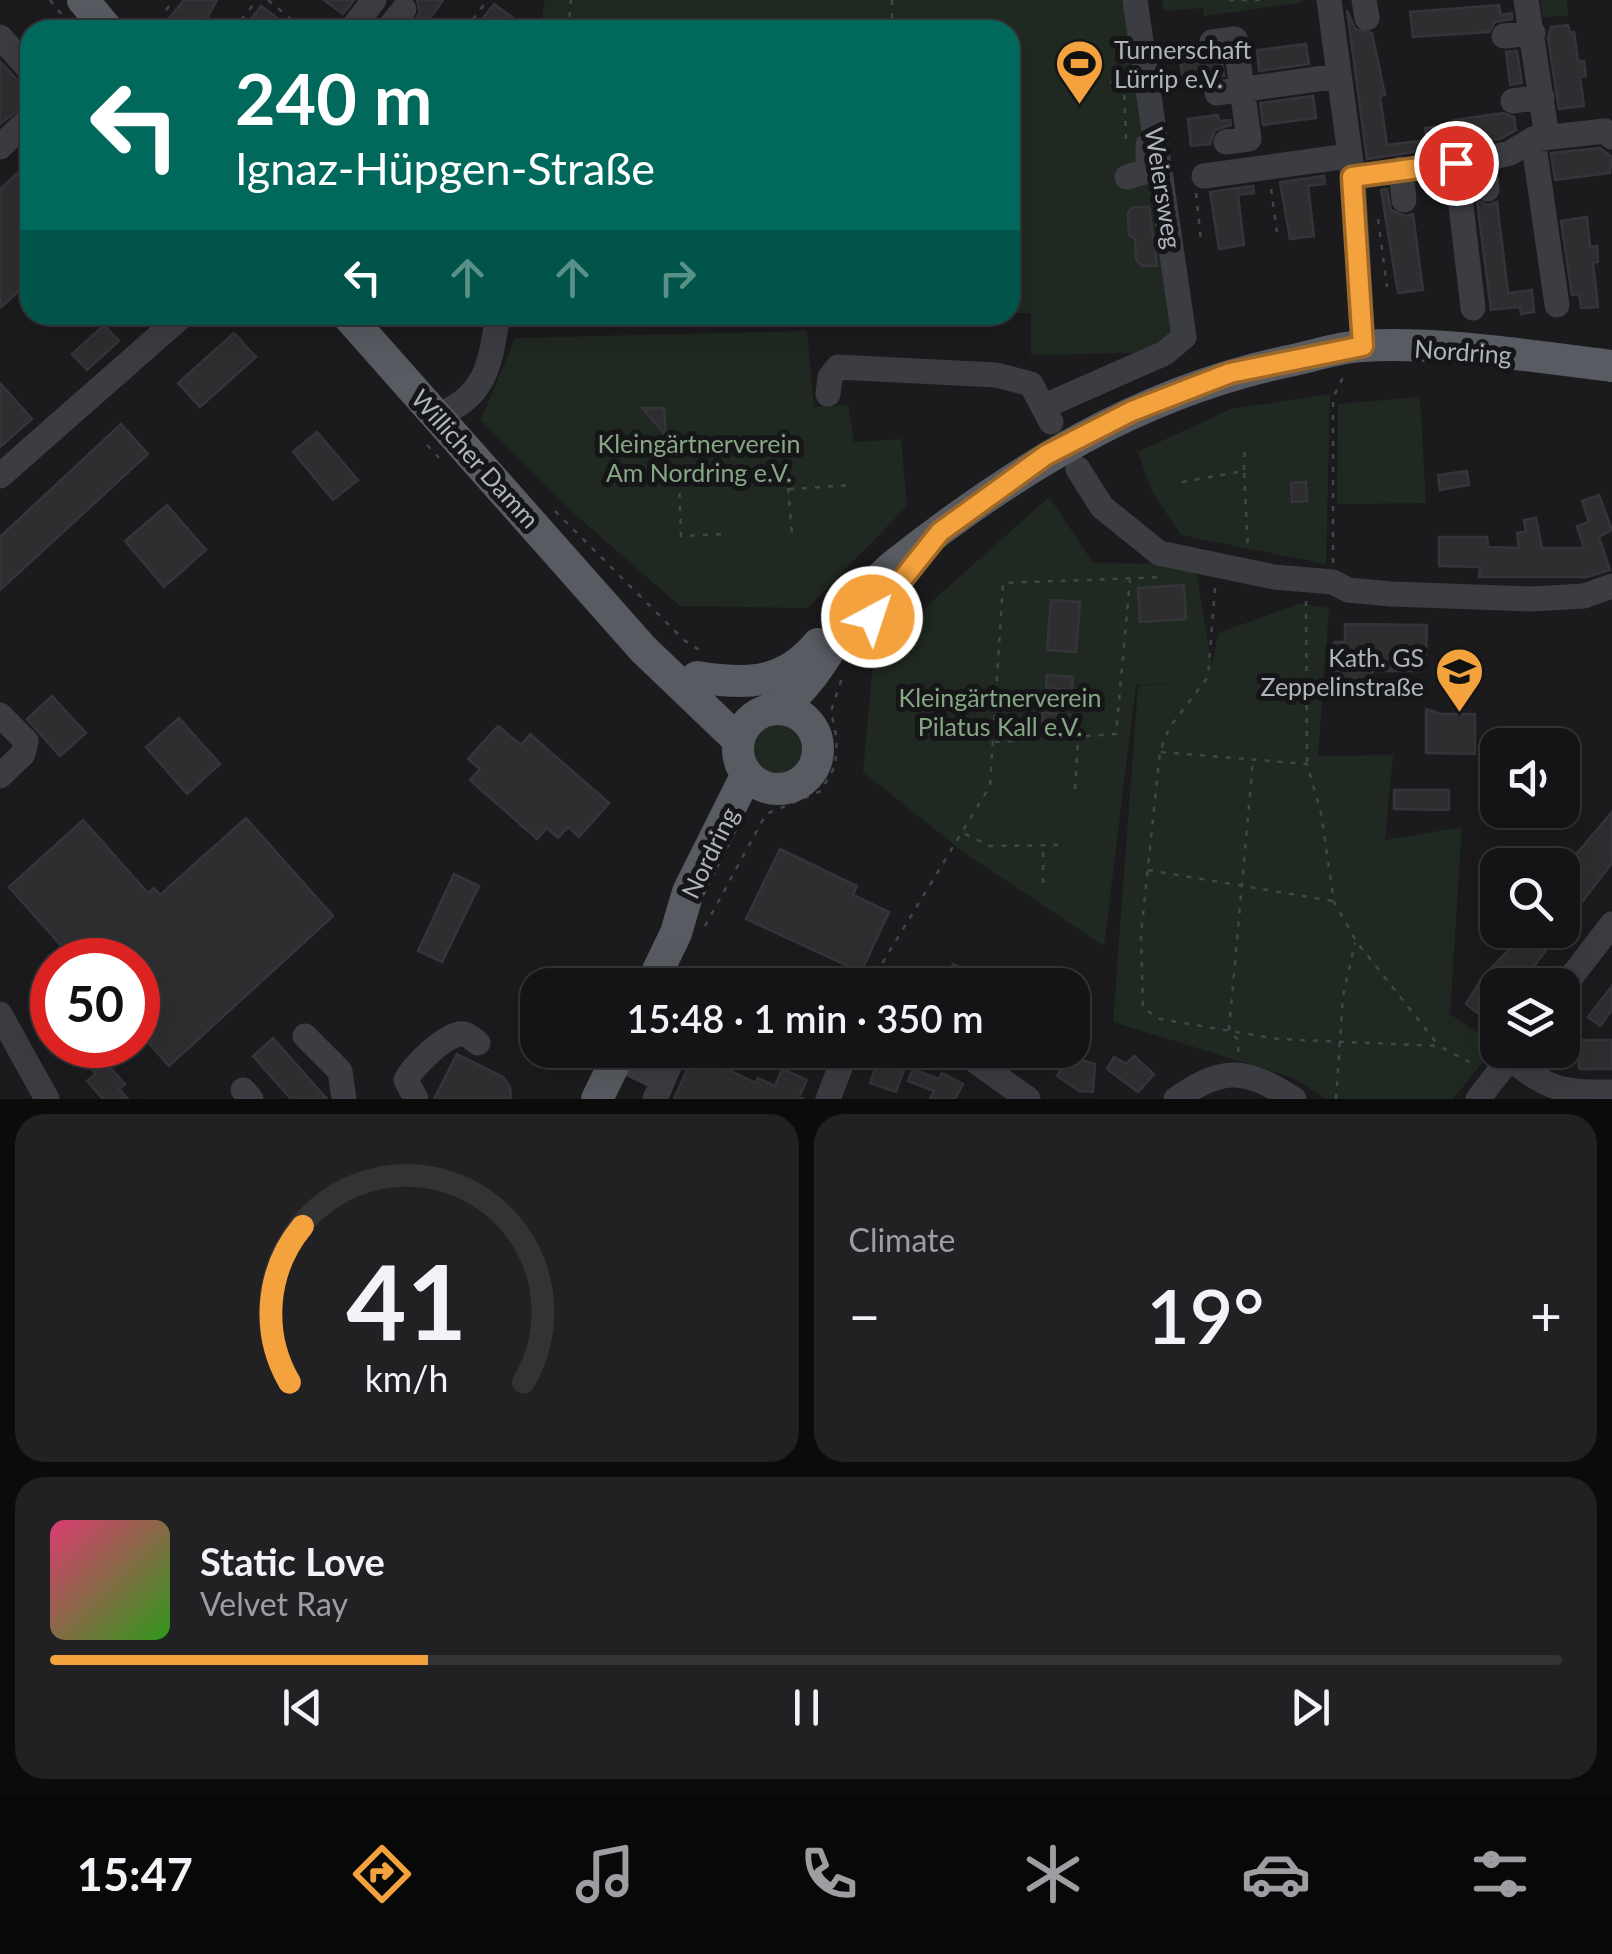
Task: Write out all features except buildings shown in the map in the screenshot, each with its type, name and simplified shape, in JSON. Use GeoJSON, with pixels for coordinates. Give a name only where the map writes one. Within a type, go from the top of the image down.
{"type":"FeatureCollection","features":[{"type":"Feature","properties":{"kind":"main road"},"geometry":{"type":"LineString","coordinates":[[83,0],[100,20]]}},
{"type":"Feature","properties":{"kind":"main road","name":"Willicher Damm"},"geometry":{"type":"LineString","coordinates":[[356,325],[606,602],[643,649],[782,719]]}},
{"type":"Feature","properties":{"kind":"main road","name":"Nordring"},"geometry":{"type":"LineString","coordinates":[[782,719],[850,613],[894,565],[1046,455],[1132,411],[1230,373],[1355,356],[1612,366]]}},
{"type":"Feature","properties":{"kind":"main road","name":"Nordring"},"geometry":{"type":"LineString","coordinates":[[782,719],[852,642],[940,532]]}},
{"type":"Feature","properties":{"kind":"main road","name":"Willicher Damm"},"geometry":{"type":"LineString","coordinates":[[606,602],[782,719]]}},
{"type":"Feature","properties":{"kind":"main road"},"geometry":{"type":"LineString","coordinates":[[700,664],[750,683],[777,677],[800,664],[850,613]]}},
{"type":"Feature","properties":{"kind":"main road"},"geometry":{"type":"LineString","coordinates":[[782,719],[818,743],[814,768],[796,785],[759,781],[782,719]]}},
{"type":"Feature","properties":{"kind":"main road","name":"Nordring"},"geometry":{"type":"LineString","coordinates":[[664,968],[686,937],[688,892],[759,781]]}},
{"type":"Feature","properties":{"kind":"main road"},"geometry":{"type":"LineString","coordinates":[[597,1099],[612,1068]]}},
{"type":"Feature","properties":{"kind":"street","name":"Weiersweg"},"geometry":{"type":"LineString","coordinates":[[828,394],[830,377],[838,368],[996,375],[1031,384],[1048,414],[1165,353],[1184,338],[1184,317],[1135,0]]}},
{"type":"Feature","properties":{"kind":"street"},"geometry":{"type":"LineString","coordinates":[[1328,0],[1350,167],[1355,356]]}},
{"type":"Feature","properties":{"kind":"street"},"geometry":{"type":"LineString","coordinates":[[1526,0],[1542,98],[1540,138],[1557,305]]}},
{"type":"Feature","properties":{"kind":"street"},"geometry":{"type":"LineString","coordinates":[[395,20],[404,9]]}},
{"type":"Feature","properties":{"kind":"street"},"geometry":{"type":"LineString","coordinates":[[1504,36],[1533,33]]}},
{"type":"Feature","properties":{"kind":"street"},"geometry":{"type":"LineString","coordinates":[[0,36],[20,59]]}},
{"type":"Feature","properties":{"kind":"street"},"geometry":{"type":"LineString","coordinates":[[1212,42],[1235,39],[1230,91],[1249,139],[1226,142]]}},
{"type":"Feature","properties":{"kind":"street"},"geometry":{"type":"LineString","coordinates":[[1230,91],[1338,76]]}},
{"type":"Feature","properties":{"kind":"street"},"geometry":{"type":"LineString","coordinates":[[1513,101],[1542,98]]}},
{"type":"Feature","properties":{"kind":"street"},"geometry":{"type":"LineString","coordinates":[[0,147],[20,128]]}},
{"type":"Feature","properties":{"kind":"street"},"geometry":{"type":"LineString","coordinates":[[1221,181],[1268,167],[1300,173],[1390,162],[1456,163],[1510,153],[1540,138],[1610,128]]}},
{"type":"Feature","properties":{"kind":"street"},"geometry":{"type":"LineString","coordinates":[[1127,177],[1148,171],[1148,138],[1154,133]]}},
{"type":"Feature","properties":{"kind":"street"},"geometry":{"type":"LineString","coordinates":[[1484,159],[1487,189]]}},
{"type":"Feature","properties":{"kind":"street"},"geometry":{"type":"LineString","coordinates":[[1390,162],[1404,200]]}},
{"type":"Feature","properties":{"kind":"street"},"geometry":{"type":"LineString","coordinates":[[1456,163],[1472,308]]}},
{"type":"Feature","properties":{"kind":"street"},"geometry":{"type":"LineString","coordinates":[[0,476],[172,325]]}},
{"type":"Feature","properties":{"kind":"street"},"geometry":{"type":"LineString","coordinates":[[436,416],[463,406],[479,388],[496,342],[497,325]]}},
{"type":"Feature","properties":{"kind":"street"},"geometry":{"type":"LineString","coordinates":[[1078,469],[1102,507],[1160,552],[1249,572],[1320,580],[1348,590],[1391,594],[1531,599],[1611,592]]}},
{"type":"Feature","properties":{"kind":"street"},"geometry":{"type":"LineString","coordinates":[[0,753],[11,743],[7,722]]}},
{"type":"Feature","properties":{"kind":"street"},"geometry":{"type":"LineString","coordinates":[[0,776],[23,754],[26,741],[7,722]]}},
{"type":"Feature","properties":{"kind":"street"},"geometry":{"type":"LineString","coordinates":[[1578,968],[1612,924]]}},
{"type":"Feature","properties":{"kind":"street"},"geometry":{"type":"LineString","coordinates":[[0,1014],[47,1099]]}},
{"type":"Feature","properties":{"kind":"street"},"geometry":{"type":"LineString","coordinates":[[416,1099],[406,1080],[411,1068],[454,1034],[464,1034],[478,1043]]}},
{"type":"Feature","properties":{"kind":"street"},"geometry":{"type":"LineString","coordinates":[[305,1036],[340,1071],[344,1099]]}},
{"type":"Feature","properties":{"kind":"street"},"geometry":{"type":"LineString","coordinates":[[635,1068],[659,1090]]}},
{"type":"Feature","properties":{"kind":"street"},"geometry":{"type":"LineString","coordinates":[[828,1099],[840,1068]]}},
{"type":"Feature","properties":{"kind":"street"},"geometry":{"type":"LineString","coordinates":[[985,1068],[1028,1099]]}},
{"type":"Feature","properties":{"kind":"street"},"geometry":{"type":"LineString","coordinates":[[1478,1099],[1502,1068]]}},
{"type":"Feature","properties":{"kind":"street"},"geometry":{"type":"LineString","coordinates":[[1518,1068],[1538,1082],[1560,1090],[1612,1092]]}},
{"type":"Feature","properties":{"kind":"street"},"geometry":{"type":"LineString","coordinates":[[1176,1099],[1206,1078],[1234,1072],[1266,1081],[1294,1099]]}},
{"type":"Feature","properties":{"kind":"path"},"geometry":{"type":"LineString","coordinates":[[50,0],[66,20]]}},
{"type":"Feature","properties":{"kind":"path"},"geometry":{"type":"LineString","coordinates":[[166,10],[174,0]]}},
{"type":"Feature","properties":{"kind":"path"},"geometry":{"type":"LineString","coordinates":[[241,20],[257,0]]}},
{"type":"Feature","properties":{"kind":"path"},"geometry":{"type":"LineString","coordinates":[[268,0],[292,20]]}},
{"type":"Feature","properties":{"kind":"path"},"geometry":{"type":"LineString","coordinates":[[1229,0],[1268,0]]}},
{"type":"Feature","properties":{"kind":"path"},"geometry":{"type":"LineString","coordinates":[[1110,82],[1124,83],[1127,177]]}},
{"type":"Feature","properties":{"kind":"path"},"geometry":{"type":"LineString","coordinates":[[1268,167],[1277,232]]}},
{"type":"Feature","properties":{"kind":"path"},"geometry":{"type":"LineString","coordinates":[[1202,242],[1195,183],[1221,181]]}},
{"type":"Feature","properties":{"kind":"path"},"geometry":{"type":"LineString","coordinates":[[1376,211],[1387,286]]}},
{"type":"Feature","properties":{"kind":"path"},"geometry":{"type":"LineString","coordinates":[[1355,356],[1333,398],[1307,764],[1321,813],[1334,902],[1356,941],[1439,1046]]}},
{"type":"Feature","properties":{"kind":"path"},"geometry":{"type":"LineString","coordinates":[[1245,444],[1249,572]]}},
{"type":"Feature","properties":{"kind":"path"},"geometry":{"type":"LineString","coordinates":[[1182,482],[1244,471]]}},
{"type":"Feature","properties":{"kind":"path"},"geometry":{"type":"LineString","coordinates":[[788,475],[792,534]]}},
{"type":"Feature","properties":{"kind":"path"},"geometry":{"type":"LineString","coordinates":[[678,480],[681,536],[728,534]]}},
{"type":"Feature","properties":{"kind":"path"},"geometry":{"type":"LineString","coordinates":[[789,489],[854,485]]}},
{"type":"Feature","properties":{"kind":"path"},"geometry":{"type":"LineString","coordinates":[[549,504],[684,640],[700,664]]}},
{"type":"Feature","properties":{"kind":"path"},"geometry":{"type":"LineString","coordinates":[[879,968],[990,786],[1003,583],[1165,577]]}},
{"type":"Feature","properties":{"kind":"path"},"geometry":{"type":"LineString","coordinates":[[993,742],[1116,734],[1130,578]]}},
{"type":"Feature","properties":{"kind":"path"},"geometry":{"type":"LineString","coordinates":[[1216,581],[1208,677],[1168,728],[1160,752],[1140,934],[1142,1008],[1160,1019],[1278,1039],[1439,1046],[1480,1055]]}},
{"type":"Feature","properties":{"kind":"path"},"geometry":{"type":"LineString","coordinates":[[686,937],[766,814],[820,791],[835,766],[837,740],[782,719]]}},
{"type":"Feature","properties":{"kind":"path"},"geometry":{"type":"LineString","coordinates":[[1075,789],[1078,737]]}},
{"type":"Feature","properties":{"kind":"path"},"geometry":{"type":"LineString","coordinates":[[1160,752],[1307,764]]}},
{"type":"Feature","properties":{"kind":"path"},"geometry":{"type":"LineString","coordinates":[[1234,1072],[1240,1041],[1230,1030],[1239,883],[1254,759]]}},
{"type":"Feature","properties":{"kind":"path"},"geometry":{"type":"LineString","coordinates":[[962,833],[990,846],[1061,845]]}},
{"type":"Feature","properties":{"kind":"path"},"geometry":{"type":"LineString","coordinates":[[1042,883],[1043,846]]}},
{"type":"Feature","properties":{"kind":"path"},"geometry":{"type":"LineString","coordinates":[[1146,870],[1334,902]]}},
{"type":"Feature","properties":{"kind":"path"},"geometry":{"type":"LineString","coordinates":[[1336,1099],[1338,1041],[1356,941]]}},
{"type":"Feature","properties":{"kind":"green space","name":"Turnerschaft Lürrip e.V."},"geometry":{"type":"Polygon","coordinates":[[[545,0],[1131,0],[1175,336],[1134,353],[1031,355],[1031,313],[1020,313],[1020,20],[542,20],[545,0]]]}},
{"type":"Feature","properties":{"kind":"green space"},"geometry":{"type":"Polygon","coordinates":[[[1162,0],[1303,2],[1204,16],[1203,8],[1164,11],[1162,0]]]}},
{"type":"Feature","properties":{"kind":"green space"},"geometry":{"type":"Polygon","coordinates":[[[1541,0],[1567,0],[1568,16],[1542,17],[1541,0]]]}},
{"type":"Feature","properties":{"kind":"green space","name":"Kleingärtnerverein Am Nordring e.V."},"geometry":{"type":"Polygon","coordinates":[[[807,331],[814,407],[848,405],[854,442],[901,439],[907,506],[808,608],[680,606],[577,516],[481,420],[515,338],[807,331]]]}},
{"type":"Feature","properties":{"kind":"green space"},"geometry":{"type":"Polygon","coordinates":[[[1330,394],[1326,564],[1181,535],[1152,492],[1138,452],[1231,409],[1330,394]]]}},
{"type":"Feature","properties":{"kind":"green space"},"geometry":{"type":"Polygon","coordinates":[[[1420,397],[1426,503],[1337,504],[1338,404],[1420,397]]]}},
{"type":"Feature","properties":{"kind":"green space","name":"Kleingärtnerverein Pilatus Kall e.V."},"geometry":{"type":"Polygon","coordinates":[[[1049,497],[1093,563],[1195,564],[1212,667],[1218,633],[1299,604],[1329,608],[1318,756],[1393,755],[1385,840],[1462,827],[1450,1014],[1480,1035],[1480,1066],[1453,1099],[1326,1099],[1294,1078],[1113,1022],[1138,686],[1182,682],[1136,685],[1104,946],[963,852],[863,772],[874,653],[1049,497]]]}},
{"type":"Feature","properties":{"kind":"green space"},"geometry":{"type":"Polygon","coordinates":[[[778,720],[798,728],[806,748],[798,768],[778,776],[758,768],[750,748],[758,728],[778,720]]]}},
{"type":"Feature","properties":{"kind":"place","name":"Turnerschaft Lürrip e.V."},"geometry":{"type":"Point","coordinates":[1079,106]}},
{"type":"Feature","properties":{"kind":"place","name":"Kath. GS Zeppelinstraße"},"geometry":{"type":"Point","coordinates":[1459,714]}},
{"type":"Feature","properties":{"kind":"route"},"geometry":{"type":"LineString","coordinates":[[872,617],[940,532],[1046,455],[1132,411],[1230,373],[1363,346],[1352,177],[1456,163]]}}]}
